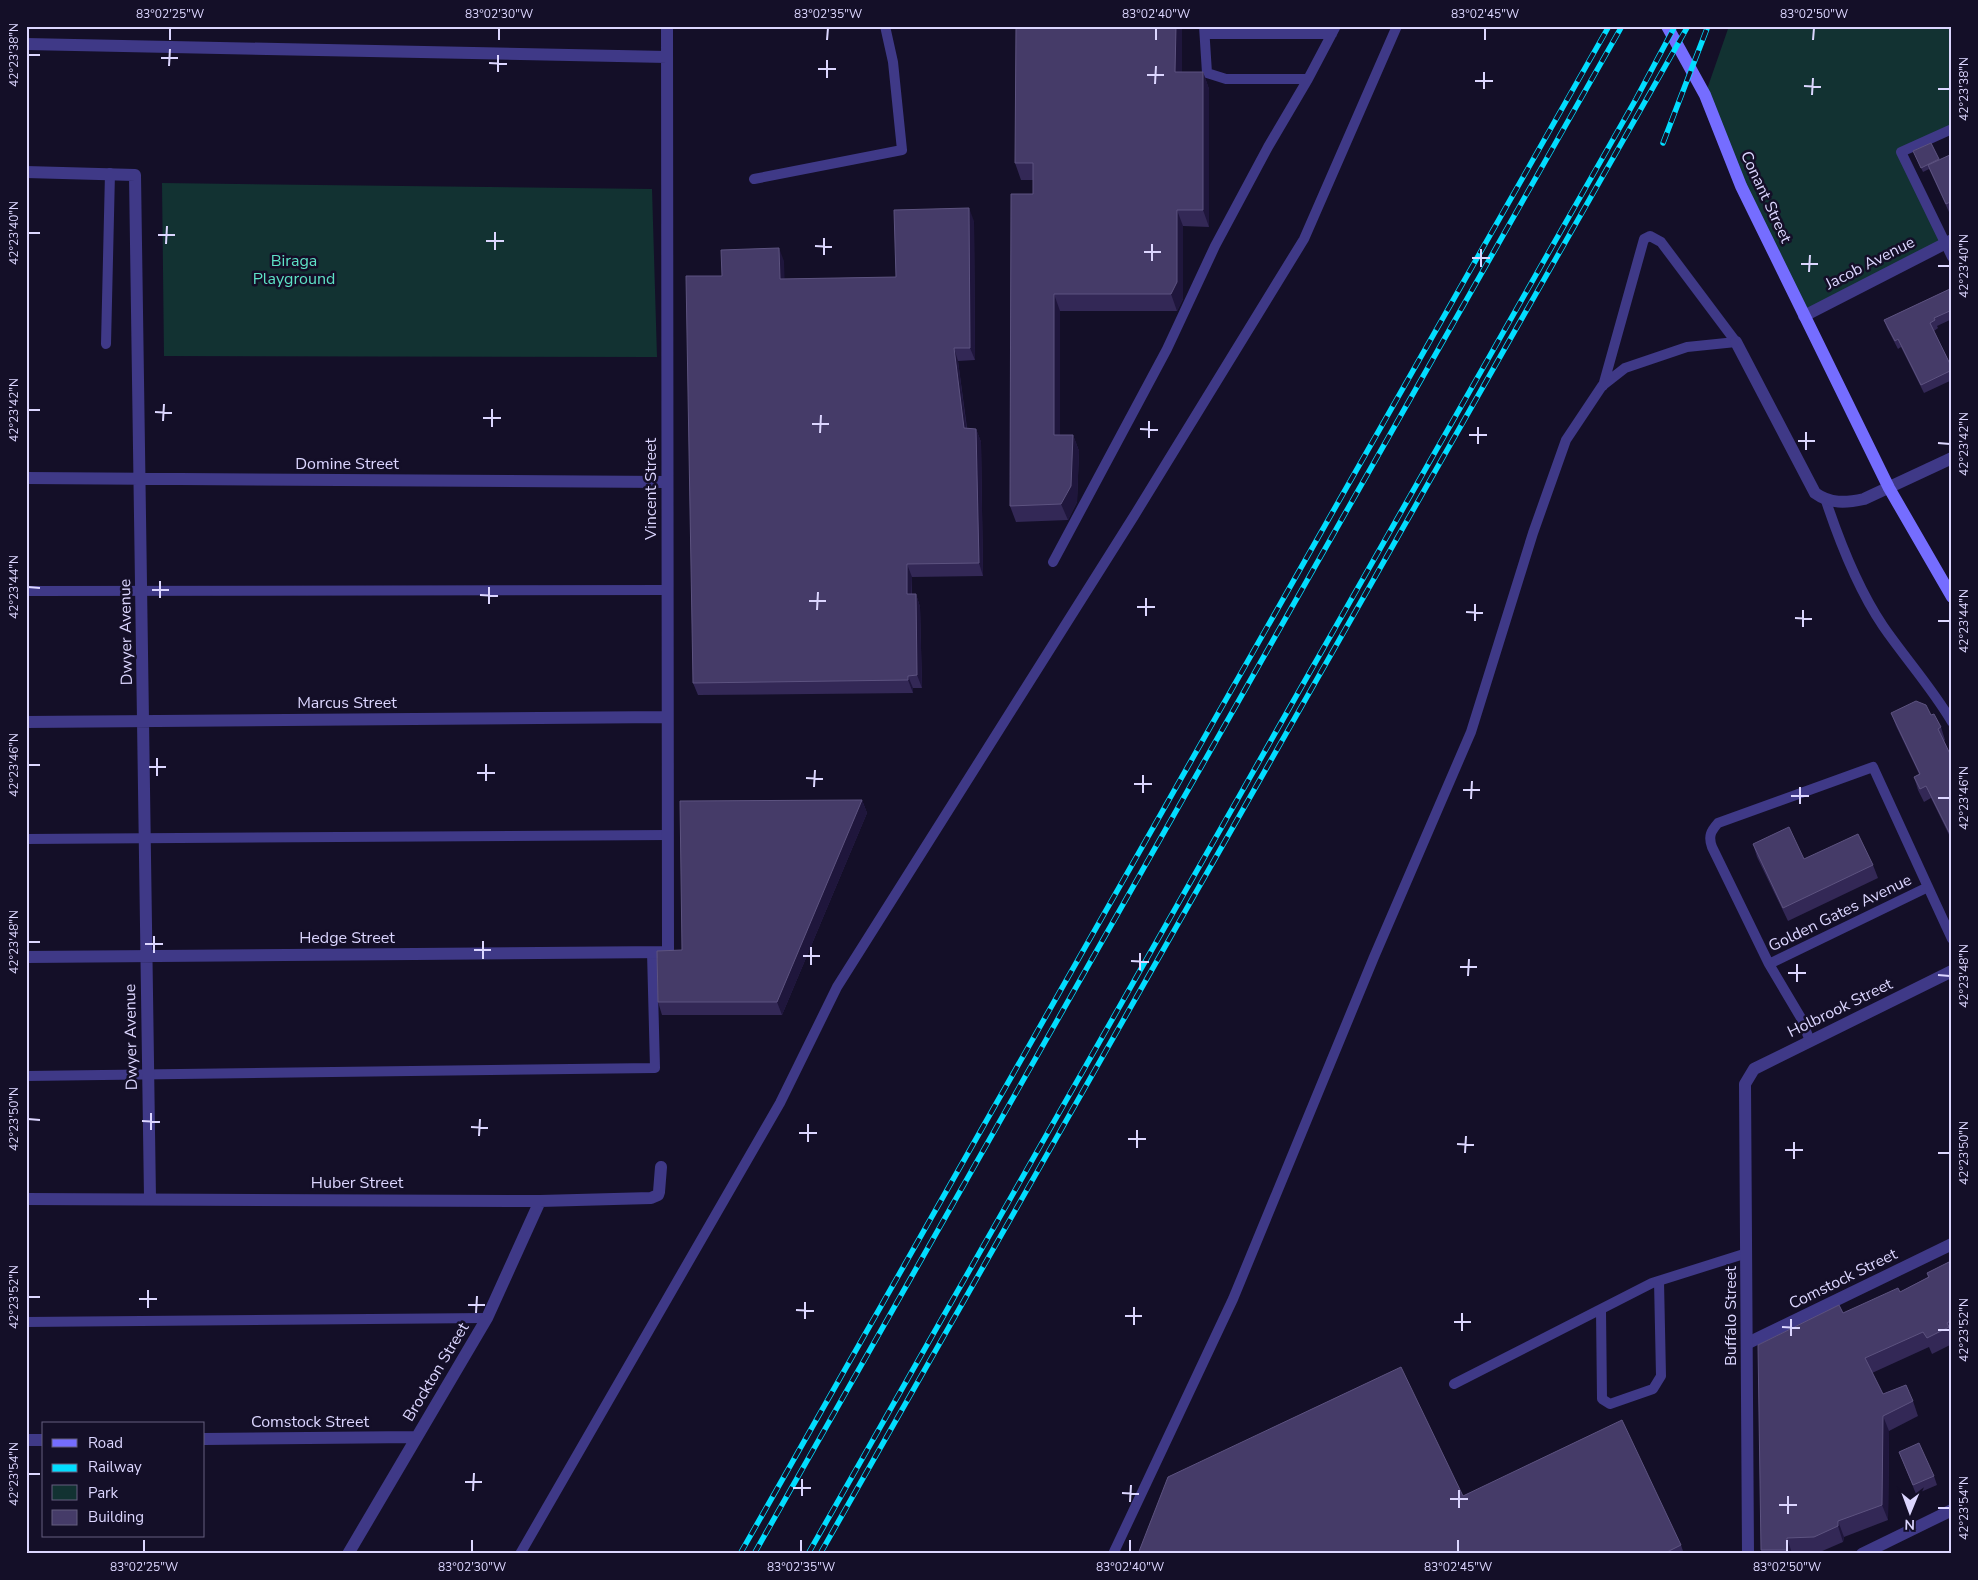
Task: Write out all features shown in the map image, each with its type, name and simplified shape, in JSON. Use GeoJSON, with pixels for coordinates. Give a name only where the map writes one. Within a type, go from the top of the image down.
{"type":"FeatureCollection","features":[{"type":"Feature","properties":{"kind":"main road","name":"Conant Street"},"geometry":{"type":"LineString","coordinates":[[1667,26],[1705,95],[1741,186],[1888,488],[1952,597]]}},
{"type":"Feature","properties":{"kind":"street","name":"Vincent Street"},"geometry":{"type":"LineString","coordinates":[[667,26],[668,952]]}},
{"type":"Feature","properties":{"kind":"street"},"geometry":{"type":"LineString","coordinates":[[26,44],[667,57]]}},
{"type":"Feature","properties":{"kind":"street","name":"Dwyer Avenue"},"geometry":{"type":"LineString","coordinates":[[26,172],[134,175],[150,1198]]}},
{"type":"Feature","properties":{"kind":"street","name":"Jacob Avenue"},"geometry":{"type":"LineString","coordinates":[[1804,316],[1948,242]]}},
{"type":"Feature","properties":{"kind":"street"},"geometry":{"type":"LineString","coordinates":[[1736,342],[1815,493],[1826,501],[1854,501],[1888,488],[1952,458]]}},
{"type":"Feature","properties":{"kind":"street","name":"Domine Street"},"geometry":{"type":"LineString","coordinates":[[26,478],[667,482]]}},
{"type":"Feature","properties":{"kind":"street","name":"Marcus Street"},"geometry":{"type":"LineString","coordinates":[[26,722],[668,718]]}},
{"type":"Feature","properties":{"kind":"street","name":"Hedge Street"},"geometry":{"type":"LineString","coordinates":[[26,957],[668,952]]}},
{"type":"Feature","properties":{"kind":"street","name":"Holbrook Street"},"geometry":{"type":"LineString","coordinates":[[1747,1079],[1754,1069],[1952,971]]}},
{"type":"Feature","properties":{"kind":"street","name":"Buffalo Street"},"geometry":{"type":"LineString","coordinates":[[1747,1079],[1743,1094],[1748,1343],[1748,1554]]}},
{"type":"Feature","properties":{"kind":"street","name":"Huber Street"},"geometry":{"type":"LineString","coordinates":[[26,1198],[540,1201],[651,1198],[658,1195],[661,1168]]}},
{"type":"Feature","properties":{"kind":"street","name":"Brockton Street"},"geometry":{"type":"LineString","coordinates":[[348,1554],[487,1318],[540,1201]]}},
{"type":"Feature","properties":{"kind":"street","name":"Comstock Street"},"geometry":{"type":"LineString","coordinates":[[1748,1343],[1952,1244]]}},
{"type":"Feature","properties":{"kind":"street","name":"Comstock Street"},"geometry":{"type":"LineString","coordinates":[[205,1439],[416,1437]]}},
{"type":"Feature","properties":{"kind":"street"},"geometry":{"type":"LineString","coordinates":[[26,1440],[42,1440]]}},
{"type":"Feature","properties":{"kind":"street"},"geometry":{"type":"LineString","coordinates":[[1862,1554],[1952,1510]]}},
{"type":"Feature","properties":{"kind":"lane"},"geometry":{"type":"LineString","coordinates":[[754,179],[902,150],[893,62],[885,26]]}},
{"type":"Feature","properties":{"kind":"lane"},"geometry":{"type":"LineString","coordinates":[[520,1554],[780,1103],[837,987],[1134,516],[1300,246],[1398,26]]}},
{"type":"Feature","properties":{"kind":"lane"},"geometry":{"type":"LineString","coordinates":[[1053,562],[1167,349],[1254,172],[1308,79],[1334,30],[1205,30],[1207,73],[1226,79],[1308,79]]}},
{"type":"Feature","properties":{"kind":"lane"},"geometry":{"type":"LineString","coordinates":[[1952,128],[1902,152],[1948,242],[1952,257]]}},
{"type":"Feature","properties":{"kind":"lane"},"geometry":{"type":"LineString","coordinates":[[106,344],[110,173]]}},
{"type":"Feature","properties":{"kind":"lane"},"geometry":{"type":"LineString","coordinates":[[1602,387],[1644,239],[1650,236],[1661,242],[1736,342]]}},
{"type":"Feature","properties":{"kind":"lane"},"geometry":{"type":"LineString","coordinates":[[1113,1554],[1233,1300],[1374,957],[1471,732],[1533,533],[1566,440],[1602,386],[1625,368],[1686,347],[1736,342]]}},
{"type":"Feature","properties":{"kind":"lane"},"geometry":{"type":"LineString","coordinates":[[1826,501],[1841,545],[1882,624],[1947,703],[1952,722]]}},
{"type":"Feature","properties":{"kind":"lane"},"geometry":{"type":"LineString","coordinates":[[26,591],[667,590]]}},
{"type":"Feature","properties":{"kind":"lane","name":"Golden Gates Avenue"},"geometry":{"type":"LineString","coordinates":[[1928,887],[1769,964],[1712,847],[1709,840],[1710,831],[1718,823],[1872,767],[1928,887],[1952,939]]}},
{"type":"Feature","properties":{"kind":"lane"},"geometry":{"type":"LineString","coordinates":[[26,839],[668,835]]}},
{"type":"Feature","properties":{"kind":"lane"},"geometry":{"type":"LineString","coordinates":[[26,1076],[655,1068],[652,952]]}},
{"type":"Feature","properties":{"kind":"lane"},"geometry":{"type":"LineString","coordinates":[[1769,964],[1801,1018],[1810,1041]]}},
{"type":"Feature","properties":{"kind":"lane"},"geometry":{"type":"LineString","coordinates":[[1454,1384],[1659,1281],[1747,1253]]}},
{"type":"Feature","properties":{"kind":"lane"},"geometry":{"type":"LineString","coordinates":[[1601,1310],[1602,1399],[1610,1404],[1653,1389],[1660,1376],[1659,1281]]}},
{"type":"Feature","properties":{"kind":"lane"},"geometry":{"type":"LineString","coordinates":[[26,1322],[487,1318]]}},
{"type":"Feature","properties":{"kind":"green space"},"geometry":{"type":"Polygon","coordinates":[[[1729,26],[1952,26],[1952,129],[1902,153],[1945,243],[1804,316],[1705,95],[1729,26]]]}},
{"type":"Feature","properties":{"kind":"green space","name":"Biraga Playground"},"geometry":{"type":"Polygon","coordinates":[[[162,183],[652,189],[657,357],[164,356],[162,183]]]}},
{"type":"Feature","properties":{"kind":"building"},"geometry":{"type":"Polygon","coordinates":[[[1016,26],[1176,26],[1175,72],[1203,72],[1203,210],[1177,210],[1177,282],[1171,294],[1054,294],[1054,435],[1073,435],[1071,486],[1061,504],[1010,506],[1011,194],[1033,194],[1033,163],[1015,163],[1016,26]]]}},
{"type":"Feature","properties":{"kind":"building"},"geometry":{"type":"Polygon","coordinates":[[[1931,143],[1939,159],[1921,168],[1913,151],[1931,143]]]}},
{"type":"Feature","properties":{"kind":"building"},"geometry":{"type":"Polygon","coordinates":[[[1952,154],[1952,201],[1946,204],[1928,165],[1952,154]]]}},
{"type":"Feature","properties":{"kind":"building"},"geometry":{"type":"Polygon","coordinates":[[[969,208],[970,348],[954,348],[964,428],[976,429],[979,563],[907,564],[907,594],[916,594],[917,675],[908,676],[908,680],[693,683],[686,276],[722,276],[721,250],[779,248],[780,279],[896,277],[894,210],[969,208]]]}},
{"type":"Feature","properties":{"kind":"building"},"geometry":{"type":"Polygon","coordinates":[[[1952,288],[1952,310],[1934,318],[1935,320],[1930,323],[1952,370],[1921,385],[1898,339],[1895,341],[1884,320],[1952,288]]]}},
{"type":"Feature","properties":{"kind":"building"},"geometry":{"type":"Polygon","coordinates":[[[1916,701],[1926,705],[1931,715],[1934,714],[1941,727],[1938,729],[1952,758],[1952,838],[1926,786],[1920,789],[1914,777],[1920,774],[1891,713],[1916,701]]]}},
{"type":"Feature","properties":{"kind":"building"},"geometry":{"type":"Polygon","coordinates":[[[862,800],[777,1002],[658,1002],[657,951],[682,950],[680,801],[862,800]]]}},
{"type":"Feature","properties":{"kind":"building"},"geometry":{"type":"Polygon","coordinates":[[[1789,827],[1804,859],[1858,834],[1873,865],[1783,908],[1753,844],[1789,827]]]}},
{"type":"Feature","properties":{"kind":"building"},"geometry":{"type":"Polygon","coordinates":[[[1949,1262],[1952,1267],[1952,1320],[1947,1323],[1949,1327],[1927,1338],[1923,1332],[1865,1358],[1883,1394],[1906,1385],[1913,1401],[1883,1416],[1882,1505],[1838,1521],[1838,1526],[1814,1537],[1787,1538],[1787,1550],[1761,1550],[1758,1345],[1839,1305],[1843,1313],[1898,1288],[1900,1292],[1929,1277],[1927,1273],[1949,1262]]]}},
{"type":"Feature","properties":{"kind":"building"},"geometry":{"type":"Polygon","coordinates":[[[1401,1367],[1463,1496],[1622,1420],[1681,1545],[1663,1554],[1138,1554],[1168,1477],[1401,1367]]]}},
{"type":"Feature","properties":{"kind":"building"},"geometry":{"type":"Polygon","coordinates":[[[1919,1443],[1934,1476],[1913,1485],[1899,1452],[1919,1443]]]}},
{"type":"Feature","properties":{"kind":"railway"},"geometry":{"type":"LineString","coordinates":[[740,1554],[1609,26]]}},
{"type":"Feature","properties":{"kind":"railway"},"geometry":{"type":"LineString","coordinates":[[754,1554],[1622,26]]}},
{"type":"Feature","properties":{"kind":"railway"},"geometry":{"type":"LineString","coordinates":[[808,1554],[1636,99],[1675,26]]}},
{"type":"Feature","properties":{"kind":"railway"},"geometry":{"type":"LineString","coordinates":[[820,1554],[1688,26]]}},
{"type":"Feature","properties":{"kind":"railway"},"geometry":{"type":"LineString","coordinates":[[1663,143],[1708,26]]}}]}
